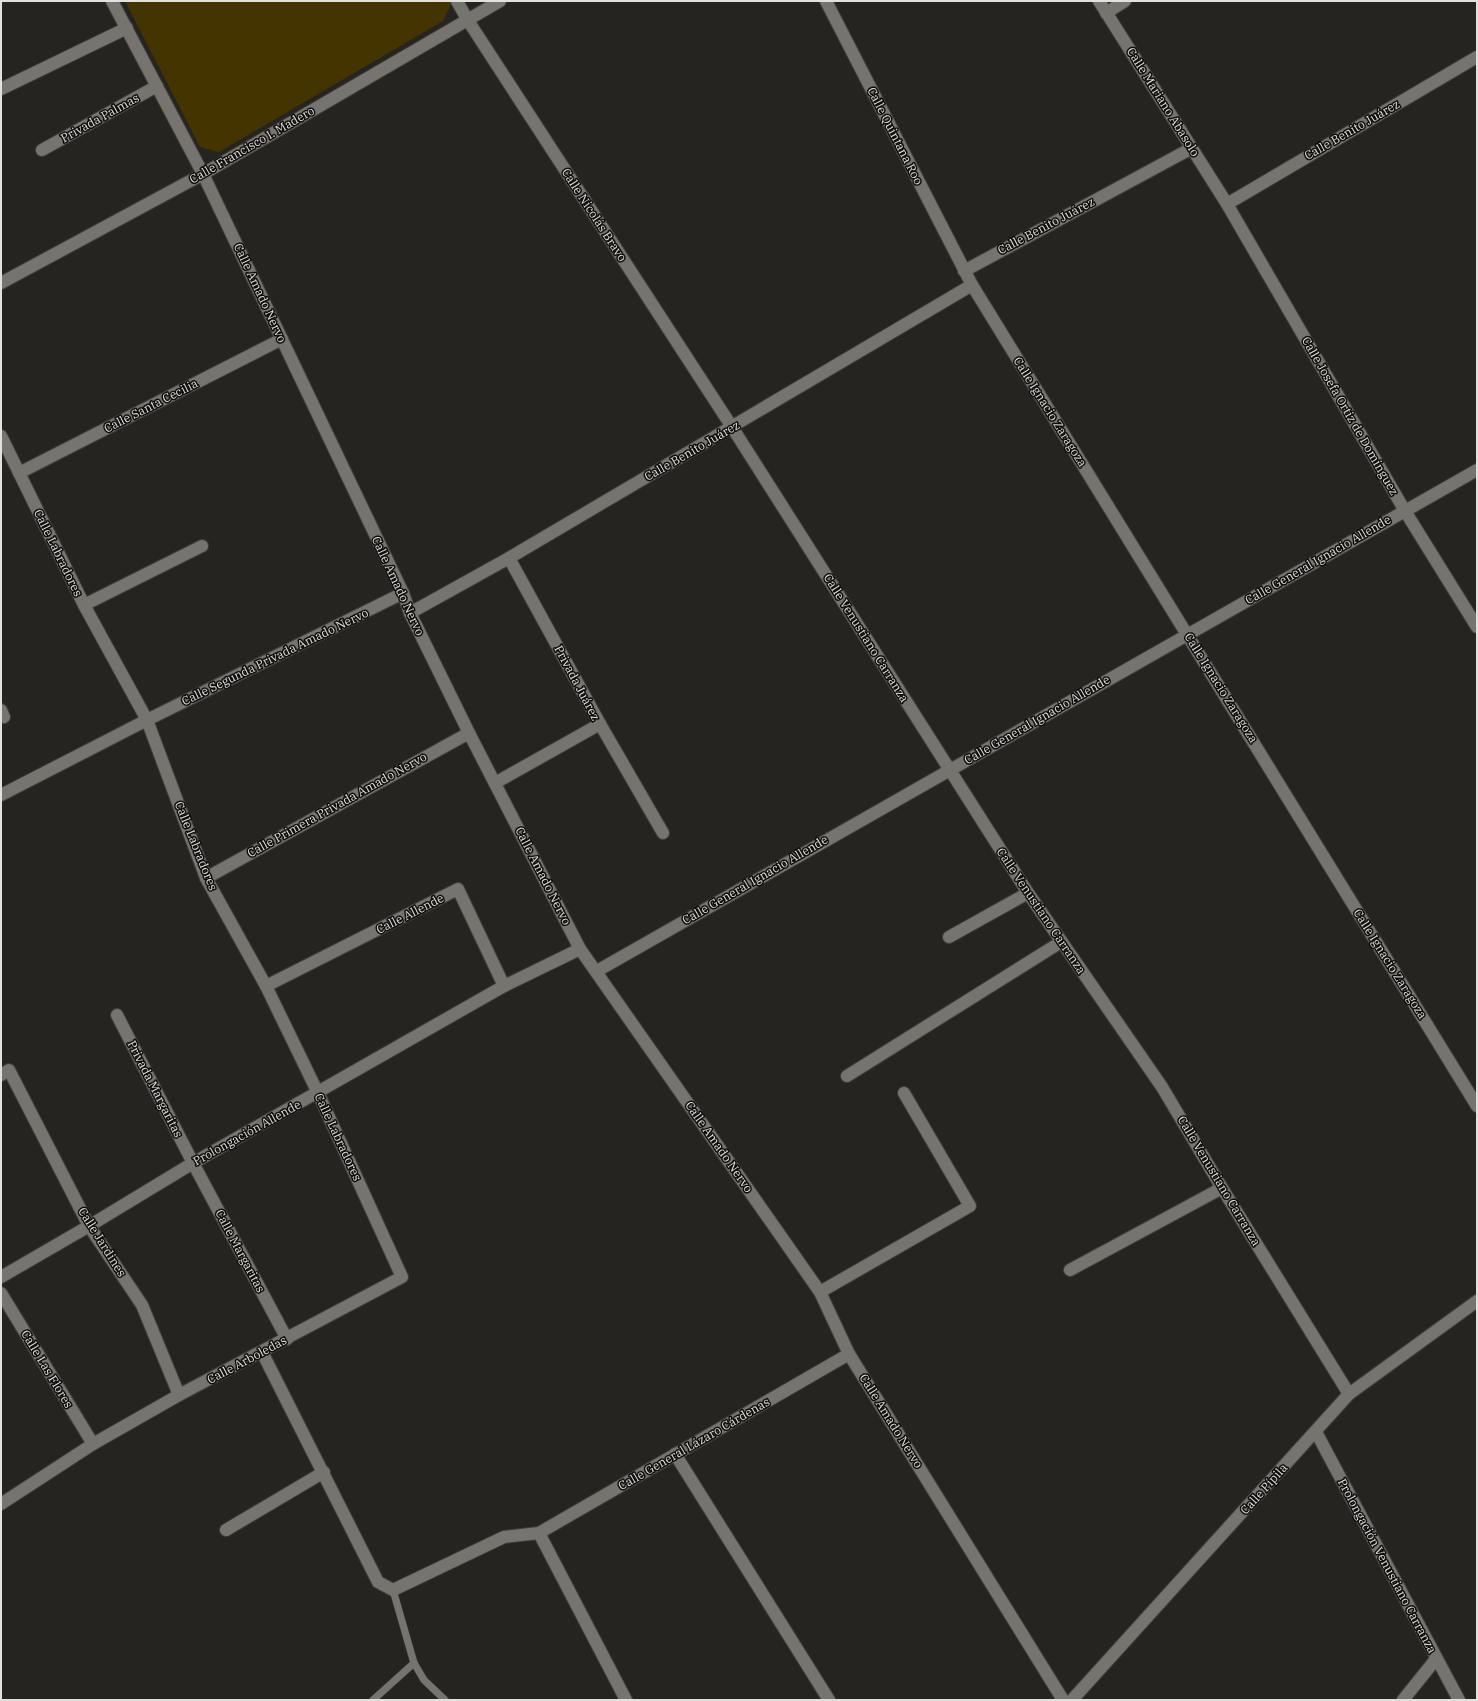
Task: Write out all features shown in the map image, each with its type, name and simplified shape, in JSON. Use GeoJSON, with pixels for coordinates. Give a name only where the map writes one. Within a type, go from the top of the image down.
{"type":"FeatureCollection","features":[{"type":"Feature","properties":{"kind":"street","name":"Calle Amado Nervo"},"geometry":{"type":"LineString","coordinates":[[112,1],[203,174],[402,593],[410,613],[469,733],[580,949],[597,971],[820,1292],[849,1354],[1063,1700]]}},
{"type":"Feature","properties":{"kind":"street","name":"Calle Nicolás Bravo"},"geometry":{"type":"LineString","coordinates":[[457,1],[467,19],[732,427]]}},
{"type":"Feature","properties":{"kind":"street","name":"Calle Francisco I. Madero"},"geometry":{"type":"LineString","coordinates":[[1,283],[203,174],[500,1]]}},
{"type":"Feature","properties":{"kind":"street","name":"Calle Quintana Roo"},"geometry":{"type":"LineString","coordinates":[[826,1],[964,270]]}},
{"type":"Feature","properties":{"kind":"street","name":"Calle Mariano Abasolo"},"geometry":{"type":"LineString","coordinates":[[1099,1],[1227,204]]}},
{"type":"Feature","properties":{"kind":"street"},"geometry":{"type":"LineString","coordinates":[[1106,13],[1125,1]]}},
{"type":"Feature","properties":{"kind":"street"},"geometry":{"type":"LineString","coordinates":[[1,89],[126,28]]}},
{"type":"Feature","properties":{"kind":"street","name":"Calle Benito Juárez"},"geometry":{"type":"LineString","coordinates":[[1227,204],[1477,57]]}},
{"type":"Feature","properties":{"kind":"street","name":"Privada Palmas"},"geometry":{"type":"LineString","coordinates":[[42,150],[157,86]]}},
{"type":"Feature","properties":{"kind":"street","name":"Calle Benito Juárez"},"geometry":{"type":"LineString","coordinates":[[964,270],[1192,148]]}},
{"type":"Feature","properties":{"kind":"street","name":"Calle Josefa Ortiz de Domínguez"},"geometry":{"type":"LineString","coordinates":[[1227,204],[1405,511],[1477,627]]}},
{"type":"Feature","properties":{"kind":"street","name":"Calle Ignacio Zaragoza"},"geometry":{"type":"LineString","coordinates":[[964,270],[1477,1106]]}},
{"type":"Feature","properties":{"kind":"street","name":"Calle Benito Juárez"},"geometry":{"type":"LineString","coordinates":[[410,613],[509,558],[972,285]]}},
{"type":"Feature","properties":{"kind":"street","name":"Calle Santa Cecilia"},"geometry":{"type":"LineString","coordinates":[[19,473],[282,339]]}},
{"type":"Feature","properties":{"kind":"street","name":"Calle Venustiano Carranza"},"geometry":{"type":"LineString","coordinates":[[732,427],[1028,893],[1162,1087],[1222,1188],[1350,1394]]}},
{"type":"Feature","properties":{"kind":"street","name":"Calle Labradores"},"geometry":{"type":"LineString","coordinates":[[1,436],[84,605],[147,720],[206,878],[266,986],[318,1093],[402,1277]]}},
{"type":"Feature","properties":{"kind":"street","name":"Calle General Ignacio Allende"},"geometry":{"type":"LineString","coordinates":[[597,971],[1477,470]]}},
{"type":"Feature","properties":{"kind":"street"},"geometry":{"type":"LineString","coordinates":[[84,605],[202,546]]}},
{"type":"Feature","properties":{"kind":"street","name":"Privada Juárez"},"geometry":{"type":"LineString","coordinates":[[495,782],[600,724],[509,558]]}},
{"type":"Feature","properties":{"kind":"street","name":"Calle Segunda Privada Amado Nervo"},"geometry":{"type":"LineString","coordinates":[[1,795],[147,720],[402,593]]}},
{"type":"Feature","properties":{"kind":"street"},"geometry":{"type":"LineString","coordinates":[[600,724],[663,833]]}},
{"type":"Feature","properties":{"kind":"street","name":"Calle Primera Privada Amado Nervo"},"geometry":{"type":"LineString","coordinates":[[206,878],[469,733]]}},
{"type":"Feature","properties":{"kind":"street","name":"Calle Allende"},"geometry":{"type":"LineString","coordinates":[[266,986],[458,889],[504,986]]}},
{"type":"Feature","properties":{"kind":"street"},"geometry":{"type":"LineString","coordinates":[[949,937],[1028,893]]}},
{"type":"Feature","properties":{"kind":"street"},"geometry":{"type":"LineString","coordinates":[[847,1076],[1061,942]]}},
{"type":"Feature","properties":{"kind":"street","name":"Prolongación Allende"},"geometry":{"type":"LineString","coordinates":[[1,1277],[193,1163],[504,986],[580,949]]}},
{"type":"Feature","properties":{"kind":"street","name":"Privada Margaritas"},"geometry":{"type":"LineString","coordinates":[[116,1015],[193,1163]]}},
{"type":"Feature","properties":{"kind":"street","name":"Calle Jardines"},"geometry":{"type":"LineString","coordinates":[[5,1072],[89,1226],[142,1305],[179,1395]]}},
{"type":"Feature","properties":{"kind":"street"},"geometry":{"type":"LineString","coordinates":[[820,1292],[970,1206],[904,1093]]}},
{"type":"Feature","properties":{"kind":"street","name":"Calle Margaritas"},"geometry":{"type":"LineString","coordinates":[[193,1163],[287,1339]]}},
{"type":"Feature","properties":{"kind":"street"},"geometry":{"type":"LineString","coordinates":[[1070,1270],[1222,1188]]}},
{"type":"Feature","properties":{"kind":"street","name":"Calle Arboledas"},"geometry":{"type":"LineString","coordinates":[[1,1504],[93,1444],[179,1395],[402,1277]]}},
{"type":"Feature","properties":{"kind":"street","name":"Calle Las Flores"},"geometry":{"type":"LineString","coordinates":[[1,1293],[93,1444]]}},
{"type":"Feature","properties":{"kind":"street","name":"Calle Pípila"},"geometry":{"type":"LineString","coordinates":[[1072,1700],[1350,1394],[1477,1301]]}},
{"type":"Feature","properties":{"kind":"street"},"geometry":{"type":"LineString","coordinates":[[262,1352],[324,1472],[378,1582],[393,1590],[504,1537],[538,1533],[626,1700]]}},
{"type":"Feature","properties":{"kind":"street","name":"Calle General Lázaro Cárdenas"},"geometry":{"type":"LineString","coordinates":[[538,1533],[849,1354]]}},
{"type":"Feature","properties":{"kind":"street","name":"Prolongación Venustiano Carranza"},"geometry":{"type":"LineString","coordinates":[[1316,1432],[1459,1700]]}},
{"type":"Feature","properties":{"kind":"street"},"geometry":{"type":"LineString","coordinates":[[675,1454],[829,1700]]}},
{"type":"Feature","properties":{"kind":"street"},"geometry":{"type":"LineString","coordinates":[[226,1530],[324,1472]]}},
{"type":"Feature","properties":{"kind":"street"},"geometry":{"type":"LineString","coordinates":[[1403,1700],[1436,1659]]}},
{"type":"Feature","properties":{"kind":"lane"},"geometry":{"type":"LineString","coordinates":[[393,1590],[414,1663],[424,1680],[446,1700]]}},
{"type":"Feature","properties":{"kind":"lane"},"geometry":{"type":"LineString","coordinates":[[373,1700],[414,1663]]}},
{"type":"Feature","properties":{"kind":"shaded area"},"geometry":{"type":"Polygon","coordinates":[[[125,1],[450,1],[451,4],[443,21],[219,152],[200,147],[125,1]]]}}]}
